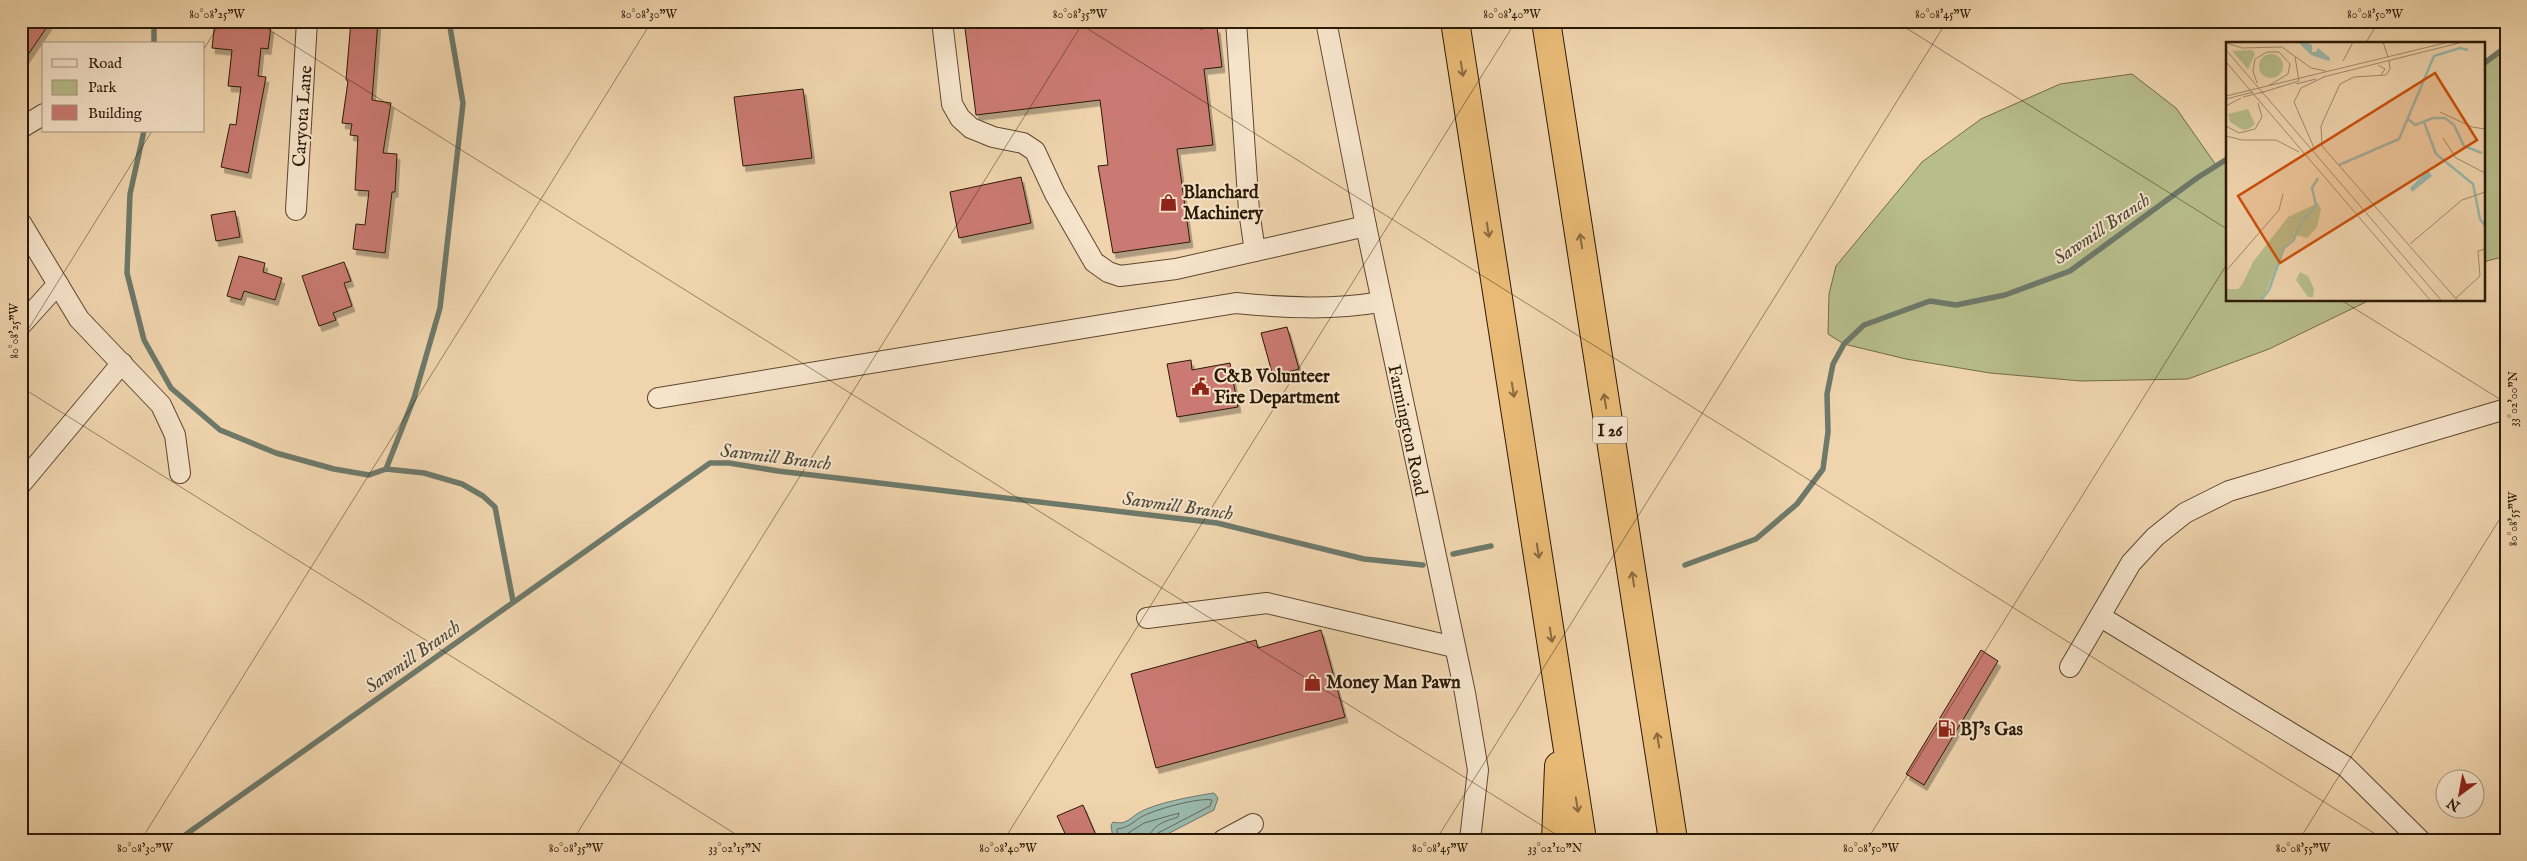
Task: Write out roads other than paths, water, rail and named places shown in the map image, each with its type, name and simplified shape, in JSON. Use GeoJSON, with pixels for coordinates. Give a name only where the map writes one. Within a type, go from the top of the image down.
{"type":"FeatureCollection","features":[{"type":"Feature","properties":{"kind":"highway"},"geometry":{"type":"LineString","coordinates":[[1455,21],[1582,840]]}},
{"type":"Feature","properties":{"kind":"highway","name":"I 26"},"geometry":{"type":"LineString","coordinates":[[1546,21],[1673,840]]}},
{"type":"Feature","properties":{"kind":"highway"},"geometry":{"type":"LineString","coordinates":[[1556,840],[1562,705]]}},
{"type":"Feature","properties":{"kind":"highway"},"geometry":{"type":"LineString","coordinates":[[1662,767],[1684,840]]}},
{"type":"Feature","properties":{"kind":"street","name":"Caryota Lane"},"geometry":{"type":"LineString","coordinates":[[296,210],[307,21]]}},
{"type":"Feature","properties":{"kind":"street"},"geometry":{"type":"LineString","coordinates":[[942,21],[952,104],[960,118],[972,128],[993,137],[1023,143],[1035,151],[1055,194],[1094,262],[1120,276],[1176,269],[1366,226]]}},
{"type":"Feature","properties":{"kind":"street"},"geometry":{"type":"LineString","coordinates":[[1236,21],[1249,211],[1256,251]]}},
{"type":"Feature","properties":{"kind":"street","name":"Farmington Road"},"geometry":{"type":"LineString","coordinates":[[1326,21],[1381,302],[1478,770],[1470,840]]}},
{"type":"Feature","properties":{"kind":"street"},"geometry":{"type":"LineString","coordinates":[[21,128],[42,115]]}},
{"type":"Feature","properties":{"kind":"street"},"geometry":{"type":"LineString","coordinates":[[21,223],[79,319],[161,405],[175,435],[180,473]]}},
{"type":"Feature","properties":{"kind":"street"},"geometry":{"type":"LineString","coordinates":[[21,325],[58,284]]}},
{"type":"Feature","properties":{"kind":"street"},"geometry":{"type":"LineString","coordinates":[[658,398],[1236,303],[1288,308],[1318,308],[1349,307],[1381,302]]}},
{"type":"Feature","properties":{"kind":"street"},"geometry":{"type":"LineString","coordinates":[[25,472],[122,363]]}},
{"type":"Feature","properties":{"kind":"street"},"geometry":{"type":"LineString","coordinates":[[2070,667],[2131,563],[2155,537],[2185,514],[2229,492],[2506,409]]}},
{"type":"Feature","properties":{"kind":"street"},"geometry":{"type":"LineString","coordinates":[[1147,618],[1267,603],[1454,647]]}},
{"type":"Feature","properties":{"kind":"street"},"geometry":{"type":"LineString","coordinates":[[2101,617],[2345,766],[2420,840]]}},
{"type":"Feature","properties":{"kind":"street"},"geometry":{"type":"LineString","coordinates":[[1223,840],[1253,824]]}},
{"type":"Feature","properties":{"kind":"water"},"geometry":{"type":"Polygon","coordinates":[[[1214,793],[1218,798],[1214,810],[1156,840],[1113,840],[1111,825],[1113,822],[1129,820],[1144,810],[1163,803],[1214,793]]]}},
{"type":"Feature","properties":{"kind":"waterway"},"geometry":{"type":"LineString","coordinates":[[154,21],[154,42]]}},
{"type":"Feature","properties":{"kind":"waterway"},"geometry":{"type":"LineString","coordinates":[[386,469],[414,398],[440,308],[463,103],[449,21]]}},
{"type":"Feature","properties":{"kind":"waterway","name":"Sawmill Branch"},"geometry":{"type":"LineString","coordinates":[[2484,63],[2506,47]]}},
{"type":"Feature","properties":{"kind":"waterway"},"geometry":{"type":"LineString","coordinates":[[144,132],[130,194],[127,273],[144,340],[171,388],[220,430],[276,453],[334,469],[369,475],[386,469],[424,473],[462,484],[483,496],[495,507],[513,601]]}},
{"type":"Feature","properties":{"kind":"waterway","name":"Sawmill Branch"},"geometry":{"type":"LineString","coordinates":[[1685,565],[1756,539],[1797,504],[1823,469],[1828,432],[1827,394],[1833,364],[1844,344],[1864,325],[1930,301],[1956,305],[2005,295],[2070,271],[2197,178],[2226,160]]}},
{"type":"Feature","properties":{"kind":"waterway","name":"Sawmill Branch"},"geometry":{"type":"LineString","coordinates":[[178,840],[710,463],[729,463],[778,471],[1217,523],[1364,559],[1423,565]]}},
{"type":"Feature","properties":{"kind":"waterway","name":"Sawmill Branch"},"geometry":{"type":"LineString","coordinates":[[1453,554],[1491,546]]}},
{"type":"Feature","properties":{"kind":"place","name":"Blanchard Machinery"},"geometry":{"type":"Point","coordinates":[1169,202]}},
{"type":"Feature","properties":{"kind":"place","name":"C&B Volunteer Fire Department"},"geometry":{"type":"Point","coordinates":[1200,386]}},
{"type":"Feature","properties":{"kind":"place","name":"Money Man Pawn"},"geometry":{"type":"Point","coordinates":[1312,682]}},
{"type":"Feature","properties":{"kind":"place","name":"BJ’s Gas"},"geometry":{"type":"Point","coordinates":[1946,729]}}]}
